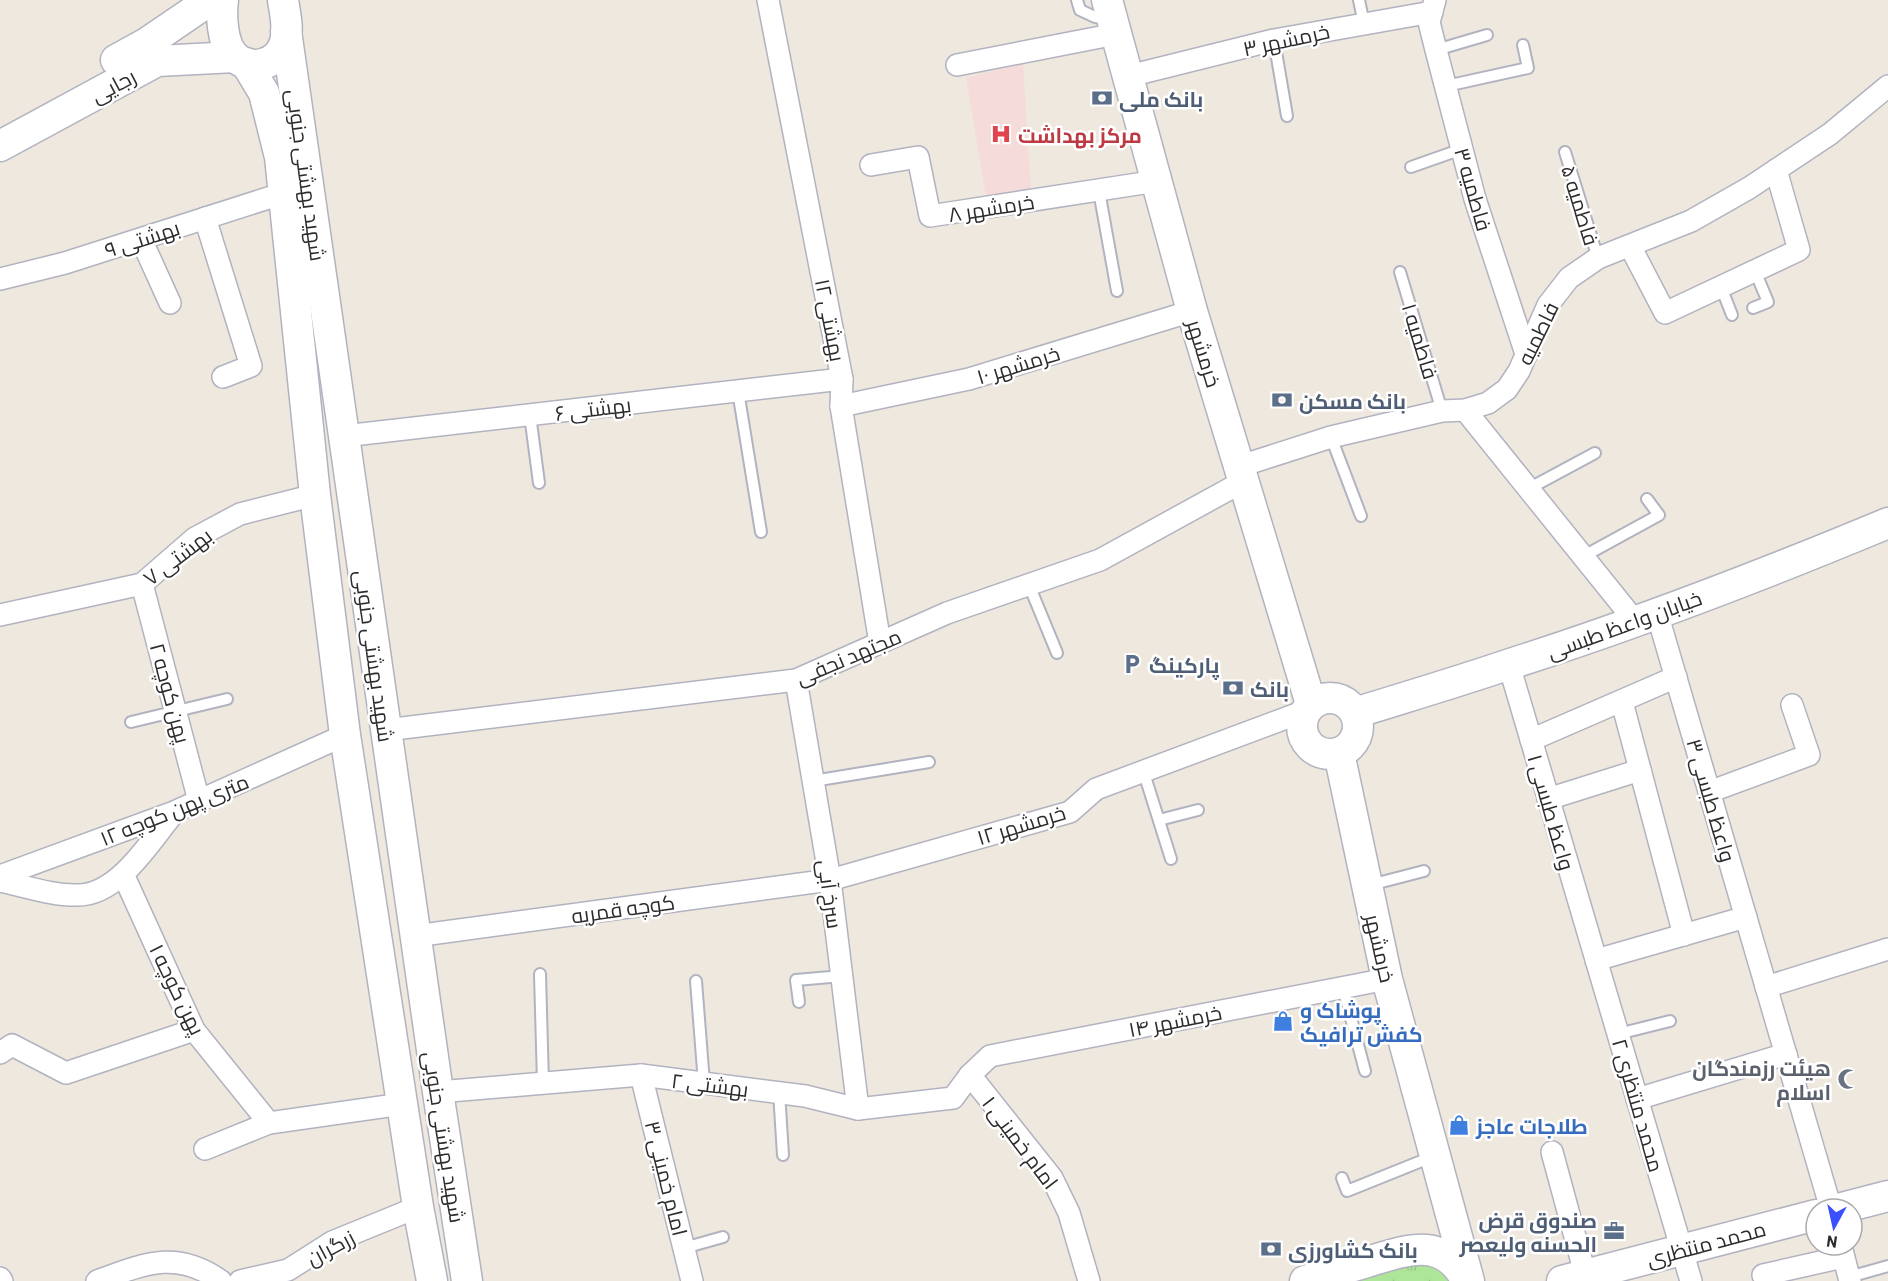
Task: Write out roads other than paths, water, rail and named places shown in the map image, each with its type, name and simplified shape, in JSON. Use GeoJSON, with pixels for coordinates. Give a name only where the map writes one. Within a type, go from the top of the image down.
{"type":"FeatureCollection","features":[{"type":"Feature","properties":{"kind":"street","name":"رجایی"},"geometry":{"type":"LineString","coordinates":[[0,123],[147,43],[210,0]]}},
{"type":"Feature","properties":{"kind":"street","name":"شهید بهشتی جنوبی"},"geometry":{"type":"LineString","coordinates":[[224,0],[227,45],[241,60],[264,93],[280,158],[315,495],[345,735],[418,1207],[432,1281]]}},
{"type":"Feature","properties":{"kind":"street","name":"شهید بهشتی جنوبی"},"geometry":{"type":"LineString","coordinates":[[284,0],[286,31],[415,936],[467,1281]]}},
{"type":"Feature","properties":{"kind":"street","name":"بهشتی ۱۲"},"geometry":{"type":"LineString","coordinates":[[768,0],[842,379],[841,406],[880,643]]}},
{"type":"Feature","properties":{"kind":"street","name":"خرمشهر ۳"},"geometry":{"type":"LineString","coordinates":[[1141,73],[1274,40],[1432,11]]}},
{"type":"Feature","properties":{"kind":"street","name":"فاطمیه ۳"},"geometry":{"type":"LineString","coordinates":[[1432,11],[1436,50],[1475,199],[1526,354]]}},
{"type":"Feature","properties":{"kind":"street"},"geometry":{"type":"LineString","coordinates":[[957,65],[1116,14]]}},
{"type":"Feature","properties":{"kind":"street","name":"خرمشهر"},"geometry":{"type":"LineString","coordinates":[[1116,14],[1141,73],[1312,705]]}},
{"type":"Feature","properties":{"kind":"street","name":"خرمشهر"},"geometry":{"type":"LineString","coordinates":[[1116,14],[1192,311],[1248,472]]}},
{"type":"Feature","properties":{"kind":"street","name":"رجایی"},"geometry":{"type":"LineString","coordinates":[[0,146],[158,61],[241,60],[258,65],[268,63],[282,50],[286,41],[286,31]]}},
{"type":"Feature","properties":{"kind":"street","name":"فاطمیه"},"geometry":{"type":"LineString","coordinates":[[1248,472],[1331,437],[1442,411],[1465,410],[1488,403],[1507,389],[1519,371],[1548,305],[1569,278],[1598,258],[1691,220],[1749,188],[1830,134],[1888,86]]}},
{"type":"Feature","properties":{"kind":"street","name":"خرمشهر ۸"},"geometry":{"type":"LineString","coordinates":[[871,165],[918,157],[930,216],[1157,181]]}},
{"type":"Feature","properties":{"kind":"street"},"geometry":{"type":"LineString","coordinates":[[1630,246],[1665,312],[1799,250],[1776,170]]}},
{"type":"Feature","properties":{"kind":"street","name":"بهشتی ۹"},"geometry":{"type":"LineString","coordinates":[[0,279],[65,263],[284,193]]}},
{"type":"Feature","properties":{"kind":"street"},"geometry":{"type":"LineString","coordinates":[[204,218],[251,366],[223,377]]}},
{"type":"Feature","properties":{"kind":"street"},"geometry":{"type":"LineString","coordinates":[[141,239],[170,303]]}},
{"type":"Feature","properties":{"kind":"street","name":"خرمشهر ۱۰"},"geometry":{"type":"LineString","coordinates":[[841,406],[969,379],[1192,311]]}},
{"type":"Feature","properties":{"kind":"street","name":"بهشتی ۶"},"geometry":{"type":"LineString","coordinates":[[344,436],[842,379]]}},
{"type":"Feature","properties":{"kind":"street"},"geometry":{"type":"LineString","coordinates":[[1465,410],[1584,556],[1646,617]]}},
{"type":"Feature","properties":{"kind":"street","name":"مجتهد نجفی"},"geometry":{"type":"LineString","coordinates":[[386,729],[796,680],[947,613],[1100,560],[1248,472]]}},
{"type":"Feature","properties":{"kind":"street","name":"بهشتی ۷"},"geometry":{"type":"LineString","coordinates":[[0,615],[142,584],[195,538],[240,514],[315,495]]}},
{"type":"Feature","properties":{"kind":"street","name":"خیابان واعظ طبسی"},"geometry":{"type":"LineString","coordinates":[[1355,713],[1509,665],[1646,617],[1770,572],[1888,523]]}},
{"type":"Feature","properties":{"kind":"street"},"geometry":{"type":"LineString","coordinates":[[323,549],[360,545]]}},
{"type":"Feature","properties":{"kind":"street","name":"پهن کوچه ۲"},"geometry":{"type":"LineString","coordinates":[[142,584],[199,801]]}},
{"type":"Feature","properties":{"kind":"street","name":"واعظ طبسی ۳"},"geometry":{"type":"LineString","coordinates":[[1646,617],[1676,677],[1828,1197]]}},
{"type":"Feature","properties":{"kind":"street","name":"واعظ طبسی ۱"},"geometry":{"type":"LineString","coordinates":[[1509,665],[1596,960]]}},
{"type":"Feature","properties":{"kind":"street"},"geometry":{"type":"LineString","coordinates":[[1531,740],[1676,677]]}},
{"type":"Feature","properties":{"kind":"street","name":"سرخ آبی"},"geometry":{"type":"LineString","coordinates":[[796,680],[830,880],[858,1109]]}},
{"type":"Feature","properties":{"kind":"street"},"geometry":{"type":"LineString","coordinates":[[1336,698],[1343,701],[1355,713],[1358,722],[1354,741],[1339,753],[1319,752],[1305,740],[1302,720],[1312,705],[1336,698]]}},
{"type":"Feature","properties":{"kind":"street"},"geometry":{"type":"LineString","coordinates":[[1622,702],[1684,935]]}},
{"type":"Feature","properties":{"kind":"street","name":"خرمشهر ۱۲"},"geometry":{"type":"LineString","coordinates":[[830,880],[1070,812],[1096,789],[1312,705]]}},
{"type":"Feature","properties":{"kind":"street"},"geometry":{"type":"LineString","coordinates":[[1709,792],[1809,755],[1792,705]]}},
{"type":"Feature","properties":{"kind":"street","name":"۱۲ متری پهن کوچه"},"geometry":{"type":"LineString","coordinates":[[0,876],[174,812],[345,735]]}},
{"type":"Feature","properties":{"kind":"street","name":"خرمشهر"},"geometry":{"type":"LineString","coordinates":[[1339,753],[1387,979],[1468,1281]]}},
{"type":"Feature","properties":{"kind":"street"},"geometry":{"type":"LineString","coordinates":[[1548,799],[1640,770]]}},
{"type":"Feature","properties":{"kind":"street"},"geometry":{"type":"LineString","coordinates":[[0,881],[80,896],[96,892],[111,885],[123,874],[174,812]]}},
{"type":"Feature","properties":{"kind":"street","name":"پهن کوچه ۱"},"geometry":{"type":"LineString","coordinates":[[123,874],[194,1030],[269,1123]]}},
{"type":"Feature","properties":{"kind":"street","name":"کوچه قمریه"},"geometry":{"type":"LineString","coordinates":[[415,936],[830,880]]}},
{"type":"Feature","properties":{"kind":"street"},"geometry":{"type":"LineString","coordinates":[[1596,960],[1746,917]]}},
{"type":"Feature","properties":{"kind":"street"},"geometry":{"type":"LineString","coordinates":[[1766,987],[1888,949]]}},
{"type":"Feature","properties":{"kind":"street","name":"محمد منتظری ۲"},"geometry":{"type":"LineString","coordinates":[[1596,960],[1690,1281]]}},
{"type":"Feature","properties":{"kind":"street","name":"خرمشهر ۱۴"},"geometry":{"type":"LineString","coordinates":[[970,1075],[990,1056],[1387,979]]}},
{"type":"Feature","properties":{"kind":"street"},"geometry":{"type":"LineString","coordinates":[[0,1053],[12,1045],[66,1073],[194,1030]]}},
{"type":"Feature","properties":{"kind":"street"},"geometry":{"type":"LineString","coordinates":[[1637,1099],[1786,1054]]}},
{"type":"Feature","properties":{"kind":"street","name":"بهشتی ۲"},"geometry":{"type":"LineString","coordinates":[[438,1092],[641,1076],[779,1092],[858,1109],[953,1098],[970,1075]]}},
{"type":"Feature","properties":{"kind":"street","name":"امام خمینی ۱"},"geometry":{"type":"LineString","coordinates":[[970,1075],[1052,1178],[1069,1213],[1089,1281]]}},
{"type":"Feature","properties":{"kind":"street","name":"امام خمینی ۳"},"geometry":{"type":"LineString","coordinates":[[641,1076],[692,1281]]}},
{"type":"Feature","properties":{"kind":"street"},"geometry":{"type":"LineString","coordinates":[[205,1149],[269,1123],[402,1104]]}},
{"type":"Feature","properties":{"kind":"street"},"geometry":{"type":"LineString","coordinates":[[1552,1152],[1578,1279]]}},
{"type":"Feature","properties":{"kind":"street"},"geometry":{"type":"LineString","coordinates":[[1864,1202],[1888,1196]]}},
{"type":"Feature","properties":{"kind":"street","name":"زرگران"},"geometry":{"type":"LineString","coordinates":[[240,1281],[288,1270],[332,1242],[418,1207]]}},
{"type":"Feature","properties":{"kind":"street"},"geometry":{"type":"LineString","coordinates":[[1305,1281],[1410,1249],[1427,1239],[1441,1225],[1449,1208]]}},
{"type":"Feature","properties":{"kind":"street","name":"محمد منتظری"},"geometry":{"type":"LineString","coordinates":[[1578,1279],[1804,1218]]}},
{"type":"Feature","properties":{"kind":"street"},"geometry":{"type":"LineString","coordinates":[[1410,1249],[1430,1250],[1449,1258],[1468,1281]]}},
{"type":"Feature","properties":{"kind":"street"},"geometry":{"type":"LineString","coordinates":[[98,1281],[139,1265],[162,1261],[185,1263],[207,1271],[221,1281]]}},
{"type":"Feature","properties":{"kind":"street"},"geometry":{"type":"LineString","coordinates":[[1763,1275],[1846,1265]]}},
{"type":"Feature","properties":{"kind":"lane"},"geometry":{"type":"LineString","coordinates":[[1077,0],[1080,10],[1095,17],[1116,14]]}},
{"type":"Feature","properties":{"kind":"lane"},"geometry":{"type":"LineString","coordinates":[[1359,0],[1364,24]]}},
{"type":"Feature","properties":{"kind":"lane"},"geometry":{"type":"LineString","coordinates":[[1436,50],[1487,35]]}},
{"type":"Feature","properties":{"kind":"lane"},"geometry":{"type":"LineString","coordinates":[[1274,40],[1287,116]]}},
{"type":"Feature","properties":{"kind":"lane"},"geometry":{"type":"LineString","coordinates":[[1446,86],[1528,68],[1523,45]]}},
{"type":"Feature","properties":{"kind":"lane"},"geometry":{"type":"LineString","coordinates":[[1411,167],[1462,149]]}},
{"type":"Feature","properties":{"kind":"lane","name":"فاطمیه ۵"},"geometry":{"type":"LineString","coordinates":[[1565,152],[1598,258]]}},
{"type":"Feature","properties":{"kind":"lane"},"geometry":{"type":"LineString","coordinates":[[1099,191],[1118,291]]}},
{"type":"Feature","properties":{"kind":"lane"},"geometry":{"type":"LineString","coordinates":[[1753,308],[1768,302],[1755,271]]}},
{"type":"Feature","properties":{"kind":"lane","name":"فاطمیه ۱"},"geometry":{"type":"LineString","coordinates":[[1400,272],[1442,411]]}},
{"type":"Feature","properties":{"kind":"lane"},"geometry":{"type":"LineString","coordinates":[[1721,287],[1732,315]]}},
{"type":"Feature","properties":{"kind":"lane"},"geometry":{"type":"LineString","coordinates":[[738,391],[761,532]]}},
{"type":"Feature","properties":{"kind":"lane"},"geometry":{"type":"LineString","coordinates":[[530,416],[539,483]]}},
{"type":"Feature","properties":{"kind":"lane"},"geometry":{"type":"LineString","coordinates":[[1331,437],[1361,516]]}},
{"type":"Feature","properties":{"kind":"lane"},"geometry":{"type":"LineString","coordinates":[[1530,488],[1595,453]]}},
{"type":"Feature","properties":{"kind":"lane"},"geometry":{"type":"LineString","coordinates":[[1584,556],[1659,515],[1647,499]]}},
{"type":"Feature","properties":{"kind":"lane"},"geometry":{"type":"LineString","coordinates":[[1029,585],[1057,653]]}},
{"type":"Feature","properties":{"kind":"lane"},"geometry":{"type":"LineString","coordinates":[[131,722],[227,699]]}},
{"type":"Feature","properties":{"kind":"lane"},"geometry":{"type":"LineString","coordinates":[[813,781],[929,762]]}},
{"type":"Feature","properties":{"kind":"lane"},"geometry":{"type":"LineString","coordinates":[[1143,770],[1172,859]]}},
{"type":"Feature","properties":{"kind":"lane"},"geometry":{"type":"LineString","coordinates":[[1159,820],[1198,810]]}},
{"type":"Feature","properties":{"kind":"lane"},"geometry":{"type":"LineString","coordinates":[[1367,886],[1424,871]]}},
{"type":"Feature","properties":{"kind":"lane"},"geometry":{"type":"LineString","coordinates":[[540,974],[543,1083]]}},
{"type":"Feature","properties":{"kind":"lane"},"geometry":{"type":"LineString","coordinates":[[799,1002],[796,980],[842,976]]}},
{"type":"Feature","properties":{"kind":"lane"},"geometry":{"type":"LineString","coordinates":[[696,981],[704,1083]]}},
{"type":"Feature","properties":{"kind":"lane"},"geometry":{"type":"LineString","coordinates":[[1343,988],[1365,1071]]}},
{"type":"Feature","properties":{"kind":"lane"},"geometry":{"type":"LineString","coordinates":[[1618,1034],[1670,1021]]}},
{"type":"Feature","properties":{"kind":"lane"},"geometry":{"type":"LineString","coordinates":[[779,1092],[783,1155]]}},
{"type":"Feature","properties":{"kind":"lane"},"geometry":{"type":"LineString","coordinates":[[1342,1178],[1347,1191],[1435,1156]]}},
{"type":"Feature","properties":{"kind":"lane"},"geometry":{"type":"LineString","coordinates":[[684,1248],[723,1238]]}},
{"type":"Feature","properties":{"kind":"lane"},"geometry":{"type":"LineString","coordinates":[[1846,1265],[1888,1266]]}},
{"type":"Feature","properties":{"kind":"place","name":"بانک ملی"},"geometry":{"type":"Point","coordinates":[1102,98]}},
{"type":"Feature","properties":{"kind":"place","name":"مرکز بهداشت"},"geometry":{"type":"Point","coordinates":[1001,134]}},
{"type":"Feature","properties":{"kind":"place","name":"بانک مسکن"},"geometry":{"type":"Point","coordinates":[1282,400]}},
{"type":"Feature","properties":{"kind":"place","name":"پارکینگ"},"geometry":{"type":"Point","coordinates":[1132,664]}},
{"type":"Feature","properties":{"kind":"place","name":"بانک"},"geometry":{"type":"Point","coordinates":[1233,688]}},
{"type":"Feature","properties":{"kind":"place","name":"پوشاک و کفش ترافیک"},"geometry":{"type":"Point","coordinates":[1283,1021]}},
{"type":"Feature","properties":{"kind":"place","name":"هیئت رزمندگان اسلام"},"geometry":{"type":"Point","coordinates":[1848,1079]}},
{"type":"Feature","properties":{"kind":"place","name":"طلاجات عاجز"},"geometry":{"type":"Point","coordinates":[1459,1125]}},
{"type":"Feature","properties":{"kind":"place","name":"صندوق قرض الحسنه ولیعصر"},"geometry":{"type":"Point","coordinates":[1614,1231]}},
{"type":"Feature","properties":{"kind":"place","name":"بانک کشاورزی"},"geometry":{"type":"Point","coordinates":[1271,1249]}}]}
